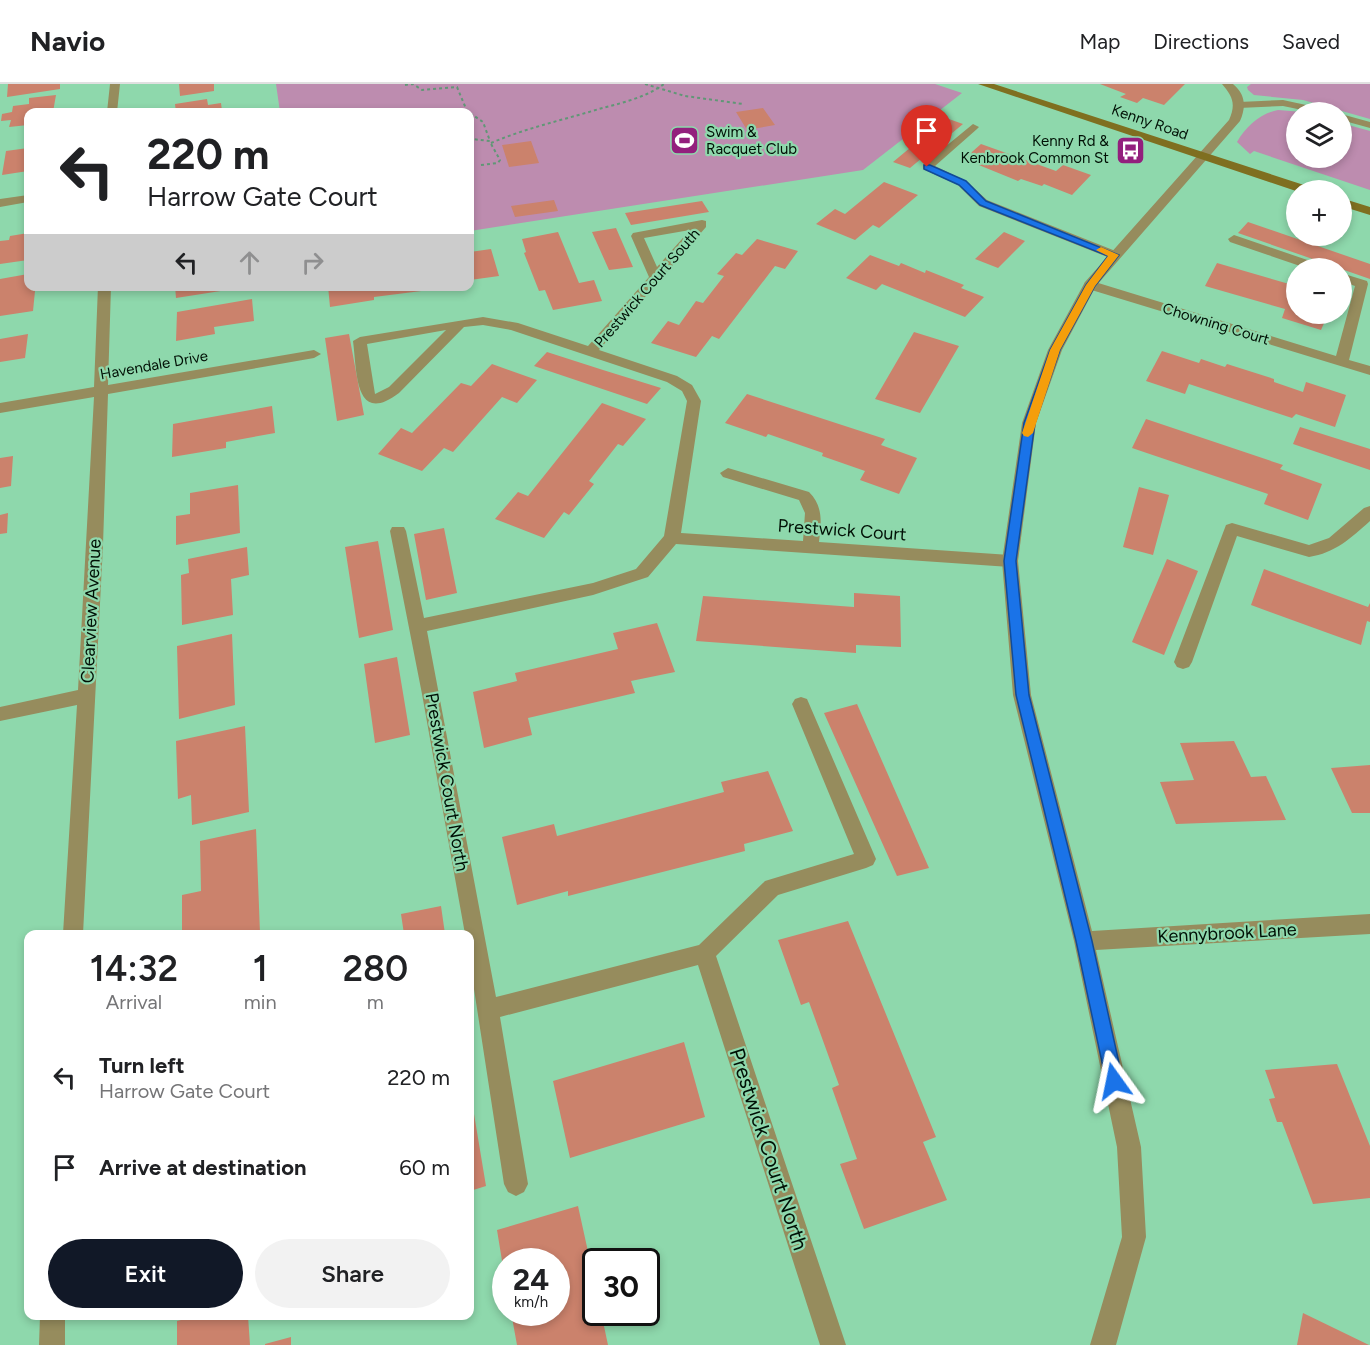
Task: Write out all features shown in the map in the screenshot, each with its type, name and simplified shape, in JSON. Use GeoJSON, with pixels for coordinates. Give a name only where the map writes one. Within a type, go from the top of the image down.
{"type":"FeatureCollection","features":[{"type":"Feature","properties":{"kind":"main road","name":"Kenny Road"},"geometry":{"type":"LineString","coordinates":[[983,84],[1286,184]]}},
{"type":"Feature","properties":{"kind":"main road"},"geometry":{"type":"LineString","coordinates":[[1352,205],[1370,211]]}},
{"type":"Feature","properties":{"kind":"street"},"geometry":{"type":"LineString","coordinates":[[112,108],[114,84]]}},
{"type":"Feature","properties":{"kind":"street"},"geometry":{"type":"LineString","coordinates":[[1103,1345],[1134,1237],[1129,1147],[1084,941],[1022,695],[1010,561],[1029,423],[1055,350],[1090,285],[1234,121],[1239,105],[1236,92],[1227,84]]}},
{"type":"Feature","properties":{"kind":"street"},"geometry":{"type":"LineString","coordinates":[[1239,105],[1286,104]]}},
{"type":"Feature","properties":{"kind":"street"},"geometry":{"type":"LineString","coordinates":[[1352,120],[1370,125]]}},
{"type":"Feature","properties":{"kind":"street"},"geometry":{"type":"LineString","coordinates":[[973,127],[927,167],[962,183],[983,203],[1114,255]]}},
{"type":"Feature","properties":{"kind":"street"},"geometry":{"type":"LineString","coordinates":[[0,203],[24,200]]}},
{"type":"Feature","properties":{"kind":"street","name":"Prestwick Court South"},"geometry":{"type":"LineString","coordinates":[[591,351],[702,224],[637,236],[655,277]]}},
{"type":"Feature","properties":{"kind":"street"},"geometry":{"type":"LineString","coordinates":[[1234,239],[1288,258]]}},
{"type":"Feature","properties":{"kind":"street"},"geometry":{"type":"LineString","coordinates":[[1352,281],[1362,284],[1352,321]]}},
{"type":"Feature","properties":{"kind":"street","name":"Chowning Court"},"geometry":{"type":"LineString","coordinates":[[1090,285],[1370,371]]}},
{"type":"Feature","properties":{"kind":"street","name":"Clearview Avenue"},"geometry":{"type":"LineString","coordinates":[[73,930],[105,291]]}},
{"type":"Feature","properties":{"kind":"street","name":"Prestwick Court South"},"geometry":{"type":"LineString","coordinates":[[460,324],[394,390],[377,399],[372,399],[368,394],[360,341],[460,324],[483,321],[513,326],[591,351],[672,379],[687,388],[694,400],[672,538]]}},
{"type":"Feature","properties":{"kind":"street"},"geometry":{"type":"LineString","coordinates":[[1341,362],[1351,324]]}},
{"type":"Feature","properties":{"kind":"street","name":"Havendale Drive"},"geometry":{"type":"LineString","coordinates":[[0,408],[314,354]]}},
{"type":"Feature","properties":{"kind":"street"},"geometry":{"type":"LineString","coordinates":[[728,473],[804,496],[810,501],[813,508],[810,548]]}},
{"type":"Feature","properties":{"kind":"street"},"geometry":{"type":"LineString","coordinates":[[1183,662],[1232,529],[1309,551],[1321,550],[1330,546],[1370,512]]}},
{"type":"Feature","properties":{"kind":"street","name":"Prestwick Court North"},"geometry":{"type":"LineString","coordinates":[[398,531],[418,626],[489,1008],[516,1184]]}},
{"type":"Feature","properties":{"kind":"street"},"geometry":{"type":"LineString","coordinates":[[418,626],[593,589],[642,573],[672,538]]}},
{"type":"Feature","properties":{"kind":"street","name":"Prestwick Court"},"geometry":{"type":"LineString","coordinates":[[672,538],[1010,561]]}},
{"type":"Feature","properties":{"kind":"street"},"geometry":{"type":"LineString","coordinates":[[0,714],[86,696]]}},
{"type":"Feature","properties":{"kind":"street"},"geometry":{"type":"LineString","coordinates":[[489,1008],[705,953],[772,888],[866,860],[801,704]]}},
{"type":"Feature","properties":{"kind":"street","name":"Kennybrook Lane"},"geometry":{"type":"LineString","coordinates":[[1084,941],[1370,924]]}},
{"type":"Feature","properties":{"kind":"street","name":"Prestwick Court North"},"geometry":{"type":"LineString","coordinates":[[705,953],[833,1345]]}},
{"type":"Feature","properties":{"kind":"street"},"geometry":{"type":"LineString","coordinates":[[52,1345],[53,1320]]}},
{"type":"Feature","properties":{"kind":"path"},"geometry":{"type":"LineString","coordinates":[[405,85],[413,84],[422,90],[457,87],[466,108]]}},
{"type":"Feature","properties":{"kind":"path"},"geometry":{"type":"LineString","coordinates":[[645,84],[685,96],[743,104]]}},
{"type":"Feature","properties":{"kind":"path"},"geometry":{"type":"LineString","coordinates":[[474,139],[491,142],[635,99],[664,84]]}},
{"type":"Feature","properties":{"kind":"path"},"geometry":{"type":"LineString","coordinates":[[474,114],[480,116],[484,122],[500,160],[498,163],[481,165]]}},
{"type":"Feature","properties":{"kind":"shaded area","name":"Swim & Racquet Club"},"geometry":{"type":"Polygon","coordinates":[[[276,84],[935,84],[962,93],[863,170],[474,230],[474,108],[279,108],[276,84]]]}},
{"type":"Feature","properties":{"kind":"shaded area"},"geometry":{"type":"Polygon","coordinates":[[[1251,84],[1370,84],[1370,119],[1352,114],[1352,102],[1310,102],[1254,95],[1247,87],[1251,84]]]}},
{"type":"Feature","properties":{"kind":"shaded area"},"geometry":{"type":"Polygon","coordinates":[[[1278,110],[1286,111],[1286,162],[1254,151],[1250,154],[1237,142],[1254,121],[1278,110]]]}},
{"type":"Feature","properties":{"kind":"shaded area"},"geometry":{"type":"Polygon","coordinates":[[[1352,126],[1370,131],[1370,190],[1352,184],[1352,180],[1340,180],[1305,168],[1352,168],[1352,126]]]}},
{"type":"Feature","properties":{"kind":"building"},"geometry":{"type":"Polygon","coordinates":[[[8,84],[60,84],[60,89],[7,97],[8,84]]]}},
{"type":"Feature","properties":{"kind":"building"},"geometry":{"type":"Polygon","coordinates":[[[179,84],[214,84],[214,91],[180,96],[179,84]]]}},
{"type":"Feature","properties":{"kind":"building"},"geometry":{"type":"Polygon","coordinates":[[[1100,84],[1185,84],[1164,105],[1143,98],[1137,103],[1120,97],[1126,94],[1100,84]]]}},
{"type":"Feature","properties":{"kind":"building"},"geometry":{"type":"Polygon","coordinates":[[[56,95],[54,108],[24,108],[24,125],[9,127],[11,120],[1,121],[2,114],[12,112],[13,106],[29,104],[29,98],[56,95]]]}},
{"type":"Feature","properties":{"kind":"building"},"geometry":{"type":"Polygon","coordinates":[[[207,99],[208,105],[221,103],[222,108],[176,108],[175,104],[207,99]]]}},
{"type":"Feature","properties":{"kind":"building"},"geometry":{"type":"Polygon","coordinates":[[[763,108],[775,125],[747,130],[736,112],[763,108]]]}},
{"type":"Feature","properties":{"kind":"building"},"geometry":{"type":"Polygon","coordinates":[[[946,118],[963,124],[910,168],[893,162],[946,118]]]}},
{"type":"Feature","properties":{"kind":"building"},"geometry":{"type":"Polygon","coordinates":[[[531,141],[539,163],[509,167],[502,145],[531,141]]]}},
{"type":"Feature","properties":{"kind":"building"},"geometry":{"type":"Polygon","coordinates":[[[981,144],[1056,171],[1063,165],[1091,175],[1072,195],[1044,184],[1042,186],[1021,179],[1018,181],[964,159],[981,144]]]}},
{"type":"Feature","properties":{"kind":"building"},"geometry":{"type":"Polygon","coordinates":[[[24,149],[24,172],[2,175],[6,151],[24,149]]]}},
{"type":"Feature","properties":{"kind":"building"},"geometry":{"type":"Polygon","coordinates":[[[884,182],[918,195],[879,228],[873,225],[855,240],[816,224],[835,209],[845,214],[884,182]]]}},
{"type":"Feature","properties":{"kind":"building"},"geometry":{"type":"Polygon","coordinates":[[[554,200],[558,211],[515,217],[511,206],[554,200]]]}},
{"type":"Feature","properties":{"kind":"building"},"geometry":{"type":"Polygon","coordinates":[[[702,201],[709,212],[631,225],[625,213],[702,201]]]}},
{"type":"Feature","properties":{"kind":"building"},"geometry":{"type":"Polygon","coordinates":[[[1248,222],[1286,235],[1286,246],[1318,246],[1370,264],[1370,279],[1352,273],[1352,258],[1310,258],[1238,233],[1248,222]]]}},
{"type":"Feature","properties":{"kind":"building"},"geometry":{"type":"Polygon","coordinates":[[[616,228],[633,267],[609,270],[592,232],[616,228]]]}},
{"type":"Feature","properties":{"kind":"building"},"geometry":{"type":"Polygon","coordinates":[[[558,232],[579,283],[594,280],[602,301],[553,310],[545,290],[539,291],[524,253],[526,252],[522,239],[558,232]]]}},
{"type":"Feature","properties":{"kind":"building"},"geometry":{"type":"Polygon","coordinates":[[[1004,232],[1025,241],[998,268],[975,259],[1004,232]]]}},
{"type":"Feature","properties":{"kind":"building"},"geometry":{"type":"Polygon","coordinates":[[[24,234],[24,261],[0,264],[0,241],[9,240],[10,236],[24,234]]]}},
{"type":"Feature","properties":{"kind":"building"},"geometry":{"type":"Polygon","coordinates":[[[757,239],[798,251],[785,269],[775,266],[719,339],[712,336],[696,357],[651,343],[668,321],[679,325],[696,301],[703,303],[724,276],[717,274],[736,253],[742,255],[757,239]]]}},
{"type":"Feature","properties":{"kind":"building"},"geometry":{"type":"Polygon","coordinates":[[[491,249],[499,276],[474,279],[474,251],[491,249]]]}},
{"type":"Feature","properties":{"kind":"building"},"geometry":{"type":"Polygon","coordinates":[[[870,255],[899,266],[901,263],[925,273],[926,270],[964,285],[961,288],[984,297],[965,317],[882,284],[876,290],[846,278],[870,255]]]}},
{"type":"Feature","properties":{"kind":"building"},"geometry":{"type":"Polygon","coordinates":[[[1217,263],[1286,283],[1286,319],[1282,318],[1285,309],[1205,286],[1217,263]]]}},
{"type":"Feature","properties":{"kind":"building"},"geometry":{"type":"Polygon","coordinates":[[[24,275],[24,291],[35,291],[33,311],[0,316],[0,279],[24,275]]]}},
{"type":"Feature","properties":{"kind":"building"},"geometry":{"type":"Polygon","coordinates":[[[175,291],[221,291],[176,298],[175,291]]]}},
{"type":"Feature","properties":{"kind":"building"},"geometry":{"type":"Polygon","coordinates":[[[328,291],[421,291],[374,297],[374,300],[330,307],[328,291]]]}},
{"type":"Feature","properties":{"kind":"building"},"geometry":{"type":"Polygon","coordinates":[[[252,299],[254,321],[214,327],[215,334],[176,341],[177,312],[252,299]]]}},
{"type":"Feature","properties":{"kind":"building"},"geometry":{"type":"Polygon","coordinates":[[[1302,324],[1324,324],[1321,330],[1302,324]]]}},
{"type":"Feature","properties":{"kind":"building"},"geometry":{"type":"Polygon","coordinates":[[[914,332],[959,346],[920,413],[875,399],[914,332]]]}},
{"type":"Feature","properties":{"kind":"building"},"geometry":{"type":"Polygon","coordinates":[[[28,334],[25,358],[0,362],[0,339],[28,334]]]}},
{"type":"Feature","properties":{"kind":"building"},"geometry":{"type":"Polygon","coordinates":[[[349,334],[364,415],[337,421],[325,338],[349,334]]]}},
{"type":"Feature","properties":{"kind":"building"},"geometry":{"type":"Polygon","coordinates":[[[1162,351],[1199,363],[1201,359],[1225,367],[1227,364],[1274,379],[1274,382],[1303,392],[1306,382],[1346,395],[1335,427],[1296,414],[1292,418],[1189,384],[1185,394],[1146,381],[1162,351]]]}},
{"type":"Feature","properties":{"kind":"building"},"geometry":{"type":"Polygon","coordinates":[[[547,352],[661,388],[647,404],[534,366],[547,352]]]}},
{"type":"Feature","properties":{"kind":"building"},"geometry":{"type":"Polygon","coordinates":[[[492,364],[537,380],[517,403],[502,397],[453,452],[444,448],[422,471],[378,454],[401,428],[412,433],[461,383],[471,386],[492,364]]]}},
{"type":"Feature","properties":{"kind":"building"},"geometry":{"type":"Polygon","coordinates":[[[747,394],[885,439],[881,445],[917,458],[899,494],[860,480],[865,471],[822,456],[823,453],[768,434],[766,437],[725,423],[747,394]]]}},
{"type":"Feature","properties":{"kind":"building"},"geometry":{"type":"Polygon","coordinates":[[[602,403],[646,419],[623,446],[618,444],[589,481],[594,484],[569,515],[564,512],[544,538],[495,519],[518,492],[528,496],[602,403]]]}},
{"type":"Feature","properties":{"kind":"building"},"geometry":{"type":"Polygon","coordinates":[[[272,406],[275,433],[226,442],[226,448],[172,457],[173,424],[272,406]]]}},
{"type":"Feature","properties":{"kind":"building"},"geometry":{"type":"Polygon","coordinates":[[[1146,419],[1283,465],[1280,469],[1322,484],[1308,520],[1264,504],[1268,494],[1132,448],[1146,419]]]}},
{"type":"Feature","properties":{"kind":"building"},"geometry":{"type":"Polygon","coordinates":[[[1300,427],[1370,449],[1370,470],[1293,444],[1300,427]]]}},
{"type":"Feature","properties":{"kind":"building"},"geometry":{"type":"Polygon","coordinates":[[[13,456],[11,486],[0,488],[0,458],[13,456]]]}},
{"type":"Feature","properties":{"kind":"building"},"geometry":{"type":"Polygon","coordinates":[[[238,485],[240,533],[176,545],[176,516],[190,514],[190,493],[238,485]]]}},
{"type":"Feature","properties":{"kind":"building"},"geometry":{"type":"Polygon","coordinates":[[[1139,487],[1169,495],[1153,555],[1123,547],[1139,487]]]}},
{"type":"Feature","properties":{"kind":"building"},"geometry":{"type":"Polygon","coordinates":[[[8,513],[7,533],[0,534],[0,515],[8,513]]]}},
{"type":"Feature","properties":{"kind":"building"},"geometry":{"type":"Polygon","coordinates":[[[444,528],[457,593],[426,600],[414,534],[444,528]]]}},
{"type":"Feature","properties":{"kind":"building"},"geometry":{"type":"Polygon","coordinates":[[[378,541],[393,630],[359,638],[345,547],[378,541]]]}},
{"type":"Feature","properties":{"kind":"building"},"geometry":{"type":"Polygon","coordinates":[[[247,547],[249,575],[231,579],[233,615],[182,625],[181,575],[189,573],[188,559],[247,547]]]}},
{"type":"Feature","properties":{"kind":"building"},"geometry":{"type":"Polygon","coordinates":[[[1167,559],[1198,571],[1164,655],[1132,642],[1167,559]]]}},
{"type":"Feature","properties":{"kind":"building"},"geometry":{"type":"Polygon","coordinates":[[[1264,569],[1368,607],[1370,603],[1370,622],[1367,621],[1361,645],[1251,605],[1264,569]]]}},
{"type":"Feature","properties":{"kind":"building"},"geometry":{"type":"Polygon","coordinates":[[[854,593],[900,596],[901,647],[856,645],[856,653],[696,641],[703,596],[854,607],[854,593]]]}},
{"type":"Feature","properties":{"kind":"building"},"geometry":{"type":"Polygon","coordinates":[[[657,623],[675,672],[631,681],[635,693],[528,718],[532,735],[484,748],[473,692],[517,681],[515,673],[618,649],[613,633],[657,623]]]}},
{"type":"Feature","properties":{"kind":"building"},"geometry":{"type":"Polygon","coordinates":[[[232,634],[235,705],[179,719],[177,646],[232,634]]]}},
{"type":"Feature","properties":{"kind":"building"},"geometry":{"type":"Polygon","coordinates":[[[397,657],[410,735],[375,743],[364,664],[397,657]]]}},
{"type":"Feature","properties":{"kind":"building"},"geometry":{"type":"Polygon","coordinates":[[[857,704],[929,868],[897,876],[824,713],[857,704]]]}},
{"type":"Feature","properties":{"kind":"building"},"geometry":{"type":"Polygon","coordinates":[[[245,726],[249,812],[192,825],[191,795],[178,799],[176,741],[245,726]]]}},
{"type":"Feature","properties":{"kind":"building"},"geometry":{"type":"Polygon","coordinates":[[[1234,741],[1251,777],[1266,776],[1286,820],[1176,824],[1160,782],[1194,780],[1180,743],[1234,741]]]}},
{"type":"Feature","properties":{"kind":"building"},"geometry":{"type":"Polygon","coordinates":[[[1370,765],[1370,813],[1352,813],[1331,768],[1370,765]]]}},
{"type":"Feature","properties":{"kind":"building"},"geometry":{"type":"Polygon","coordinates":[[[768,771],[793,831],[744,844],[745,851],[568,896],[568,891],[517,905],[502,837],[554,824],[557,836],[724,792],[721,782],[768,771]]]}},
{"type":"Feature","properties":{"kind":"building"},"geometry":{"type":"Polygon","coordinates":[[[256,829],[260,930],[182,930],[182,895],[201,891],[200,841],[256,829]]]}},
{"type":"Feature","properties":{"kind":"building"},"geometry":{"type":"Polygon","coordinates":[[[441,906],[444,930],[403,930],[401,914],[441,906]]]}},
{"type":"Feature","properties":{"kind":"building"},"geometry":{"type":"Polygon","coordinates":[[[848,921],[936,1137],[923,1142],[947,1200],[864,1229],[840,1164],[857,1159],[832,1088],[839,1085],[809,1002],[801,1005],[778,940],[848,921]]]}},
{"type":"Feature","properties":{"kind":"building"},"geometry":{"type":"Polygon","coordinates":[[[684,1042],[705,1117],[570,1158],[553,1081],[684,1042]]]}},
{"type":"Feature","properties":{"kind":"building"},"geometry":{"type":"Polygon","coordinates":[[[1337,1064],[1370,1146],[1370,1198],[1313,1204],[1282,1122],[1277,1122],[1269,1099],[1275,1098],[1265,1070],[1337,1064]]]}},
{"type":"Feature","properties":{"kind":"building"},"geometry":{"type":"Polygon","coordinates":[[[474,1114],[486,1186],[474,1190],[474,1114]]]}},
{"type":"Feature","properties":{"kind":"building"},"geometry":{"type":"Polygon","coordinates":[[[578,1206],[587,1248],[582,1248],[582,1326],[604,1326],[608,1345],[517,1345],[514,1326],[570,1326],[570,1248],[500,1248],[497,1230],[578,1206]]]}},
{"type":"Feature","properties":{"kind":"building"},"geometry":{"type":"Polygon","coordinates":[[[1303,1313],[1369,1345],[1297,1345],[1303,1313]]]}},
{"type":"Feature","properties":{"kind":"building"},"geometry":{"type":"Polygon","coordinates":[[[248,1320],[250,1345],[177,1345],[177,1321],[248,1320]]]}},
{"type":"Feature","properties":{"kind":"building"},"geometry":{"type":"Polygon","coordinates":[[[291,1337],[291,1345],[265,1345],[265,1344],[291,1337]]]}},
{"type":"Feature","properties":{"kind":"slow traffic"},"geometry":{"type":"LineString","coordinates":[[1028,433],[1029,423],[1055,350],[1090,285],[1114,255],[1101,250]]}},
{"type":"Feature","properties":{"kind":"place","name":"Swim & Racquet Club"},"geometry":{"type":"Point","coordinates":[685,141]}},
{"type":"Feature","properties":{"kind":"place","name":"Kenny Rd & Kenbrook Common St"},"geometry":{"type":"Point","coordinates":[1130,150]}},
{"type":"Feature","properties":{"kind":"route"},"geometry":{"type":"LineString","coordinates":[[927,167],[962,183],[983,203],[1114,255],[1090,285],[1055,350],[1029,423],[1010,561],[1022,695],[1084,941],[1114,1081]]}}]}
